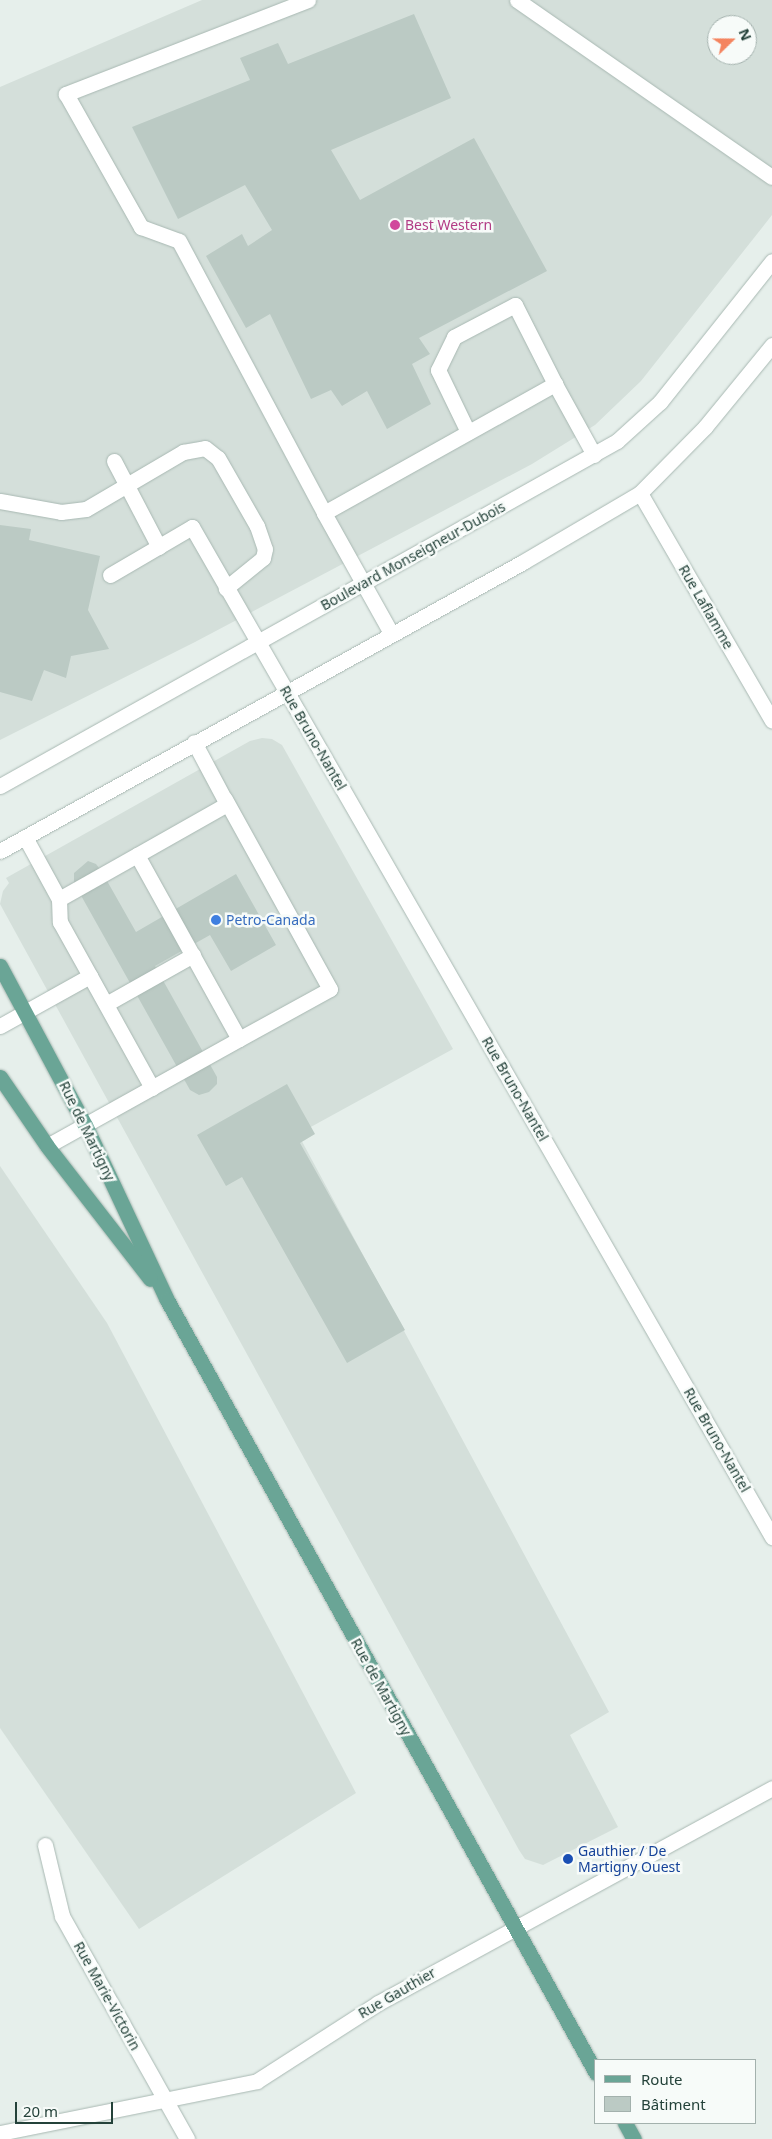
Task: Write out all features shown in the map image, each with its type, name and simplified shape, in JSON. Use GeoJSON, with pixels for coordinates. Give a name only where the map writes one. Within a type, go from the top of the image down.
{"type":"FeatureCollection","features":[{"type":"Feature","properties":{"kind":"main road","name":"Rue de Martigny"},"geometry":{"type":"LineString","coordinates":[[0,966],[85,1125],[167,1300],[513,1927],[594,2069]]}},
{"type":"Feature","properties":{"kind":"main road","name":"Rue de Martigny"},"geometry":{"type":"LineString","coordinates":[[0,1077],[47,1146],[167,1300]]}},
{"type":"Feature","properties":{"kind":"main road"},"geometry":{"type":"LineString","coordinates":[[626,2124],[634,2139]]}},
{"type":"Feature","properties":{"kind":"street"},"geometry":{"type":"LineString","coordinates":[[308,0],[66,94],[141,227],[179,241],[324,513],[391,633]]}},
{"type":"Feature","properties":{"kind":"street"},"geometry":{"type":"LineString","coordinates":[[517,0],[772,177]]}},
{"type":"Feature","properties":{"kind":"street","name":"Boulevard Monseigneur-Dubois"},"geometry":{"type":"LineString","coordinates":[[0,786],[594,455],[623,436],[660,402],[772,261]]}},
{"type":"Feature","properties":{"kind":"street"},"geometry":{"type":"LineString","coordinates":[[468,432],[438,370],[454,337],[515,305],[594,455]]}},
{"type":"Feature","properties":{"kind":"street"},"geometry":{"type":"LineString","coordinates":[[0,851],[640,493],[705,427],[772,345]]}},
{"type":"Feature","properties":{"kind":"street"},"geometry":{"type":"LineString","coordinates":[[324,513],[555,384]]}},
{"type":"Feature","properties":{"kind":"street"},"geometry":{"type":"LineString","coordinates":[[0,501],[61,512],[86,509],[183,452],[197,447],[212,451],[257,526],[265,549],[263,558],[226,588]]}},
{"type":"Feature","properties":{"kind":"street"},"geometry":{"type":"LineString","coordinates":[[110,575],[160,547],[114,461]]}},
{"type":"Feature","properties":{"kind":"street","name":"Rue Laflamme"},"geometry":{"type":"LineString","coordinates":[[640,493],[772,721]]}},
{"type":"Feature","properties":{"kind":"street","name":"Rue Bruno-Nantel"},"geometry":{"type":"LineString","coordinates":[[160,547],[192,527],[256,642],[286,691],[772,1537]]}},
{"type":"Feature","properties":{"kind":"street"},"geometry":{"type":"LineString","coordinates":[[47,1146],[330,989],[194,742]]}},
{"type":"Feature","properties":{"kind":"street"},"geometry":{"type":"LineString","coordinates":[[59,899],[227,804],[225,799]]}},
{"type":"Feature","properties":{"kind":"street"},"geometry":{"type":"LineString","coordinates":[[25,837],[59,899],[60,922],[152,1088]]}},
{"type":"Feature","properties":{"kind":"street"},"geometry":{"type":"LineString","coordinates":[[137,854],[239,1039]]}},
{"type":"Feature","properties":{"kind":"street"},"geometry":{"type":"LineString","coordinates":[[106,1004],[193,955]]}},
{"type":"Feature","properties":{"kind":"street"},"geometry":{"type":"LineString","coordinates":[[0,1026],[90,976]]}},
{"type":"Feature","properties":{"kind":"street","name":"Rue Gauthier"},"geometry":{"type":"LineString","coordinates":[[0,2133],[257,2081],[378,2003],[513,1927],[772,1788]]}},
{"type":"Feature","properties":{"kind":"street","name":"Rue Marie-Victorin"},"geometry":{"type":"LineString","coordinates":[[45,1845],[62,1916],[187,2139]]}},
{"type":"Feature","properties":{"kind":"shaded area"},"geometry":{"type":"Polygon","coordinates":[[[202,0],[772,0],[772,215],[641,381],[595,425],[532,464],[195,642],[0,740],[0,87],[202,0]]]}},
{"type":"Feature","properties":{"kind":"shaded area"},"geometry":{"type":"Polygon","coordinates":[[[262,738],[272,739],[282,745],[453,1049],[298,1134],[609,1712],[570,1735],[618,1827],[543,1865],[525,1859],[519,1850],[0,904],[3,891],[9,883],[6,878],[250,741],[262,738]]]}},
{"type":"Feature","properties":{"kind":"shaded area"},"geometry":{"type":"Polygon","coordinates":[[[0,1166],[107,1323],[356,1793],[139,1929],[0,1728],[0,1166]]]}},
{"type":"Feature","properties":{"kind":"building","name":"Best Western"},"geometry":{"type":"Polygon","coordinates":[[[414,14],[451,98],[331,150],[360,200],[474,138],[547,271],[419,338],[430,354],[412,364],[431,404],[387,429],[367,391],[342,406],[331,390],[311,399],[270,314],[246,328],[206,256],[242,234],[248,246],[272,230],[245,185],[178,219],[132,127],[250,80],[240,58],[278,43],[288,64],[414,14]]]}},
{"type":"Feature","properties":{"kind":"building"},"geometry":{"type":"Polygon","coordinates":[[[0,525],[31,529],[29,540],[100,556],[88,610],[109,649],[71,656],[66,678],[44,670],[32,701],[0,692],[0,525]]]}},
{"type":"Feature","properties":{"kind":"building"},"geometry":{"type":"Polygon","coordinates":[[[88,861],[96,864],[102,872],[136,932],[236,874],[276,945],[231,971],[210,935],[155,966],[217,1077],[217,1084],[209,1092],[199,1095],[190,1090],[74,883],[74,873],[88,861]]]}},
{"type":"Feature","properties":{"kind":"building"},"geometry":{"type":"Polygon","coordinates":[[[287,1084],[315,1134],[300,1143],[405,1330],[347,1363],[242,1177],[226,1186],[197,1135],[287,1084]]]}},
{"type":"Feature","properties":{"kind":"place","name":"Best Western"},"geometry":{"type":"Point","coordinates":[395,225]}},
{"type":"Feature","properties":{"kind":"place","name":"Petro-Canada"},"geometry":{"type":"Point","coordinates":[216,920]}},
{"type":"Feature","properties":{"kind":"place","name":"Gauthier / De Martigny Ouest"},"geometry":{"type":"Point","coordinates":[568,1859]}}]}
